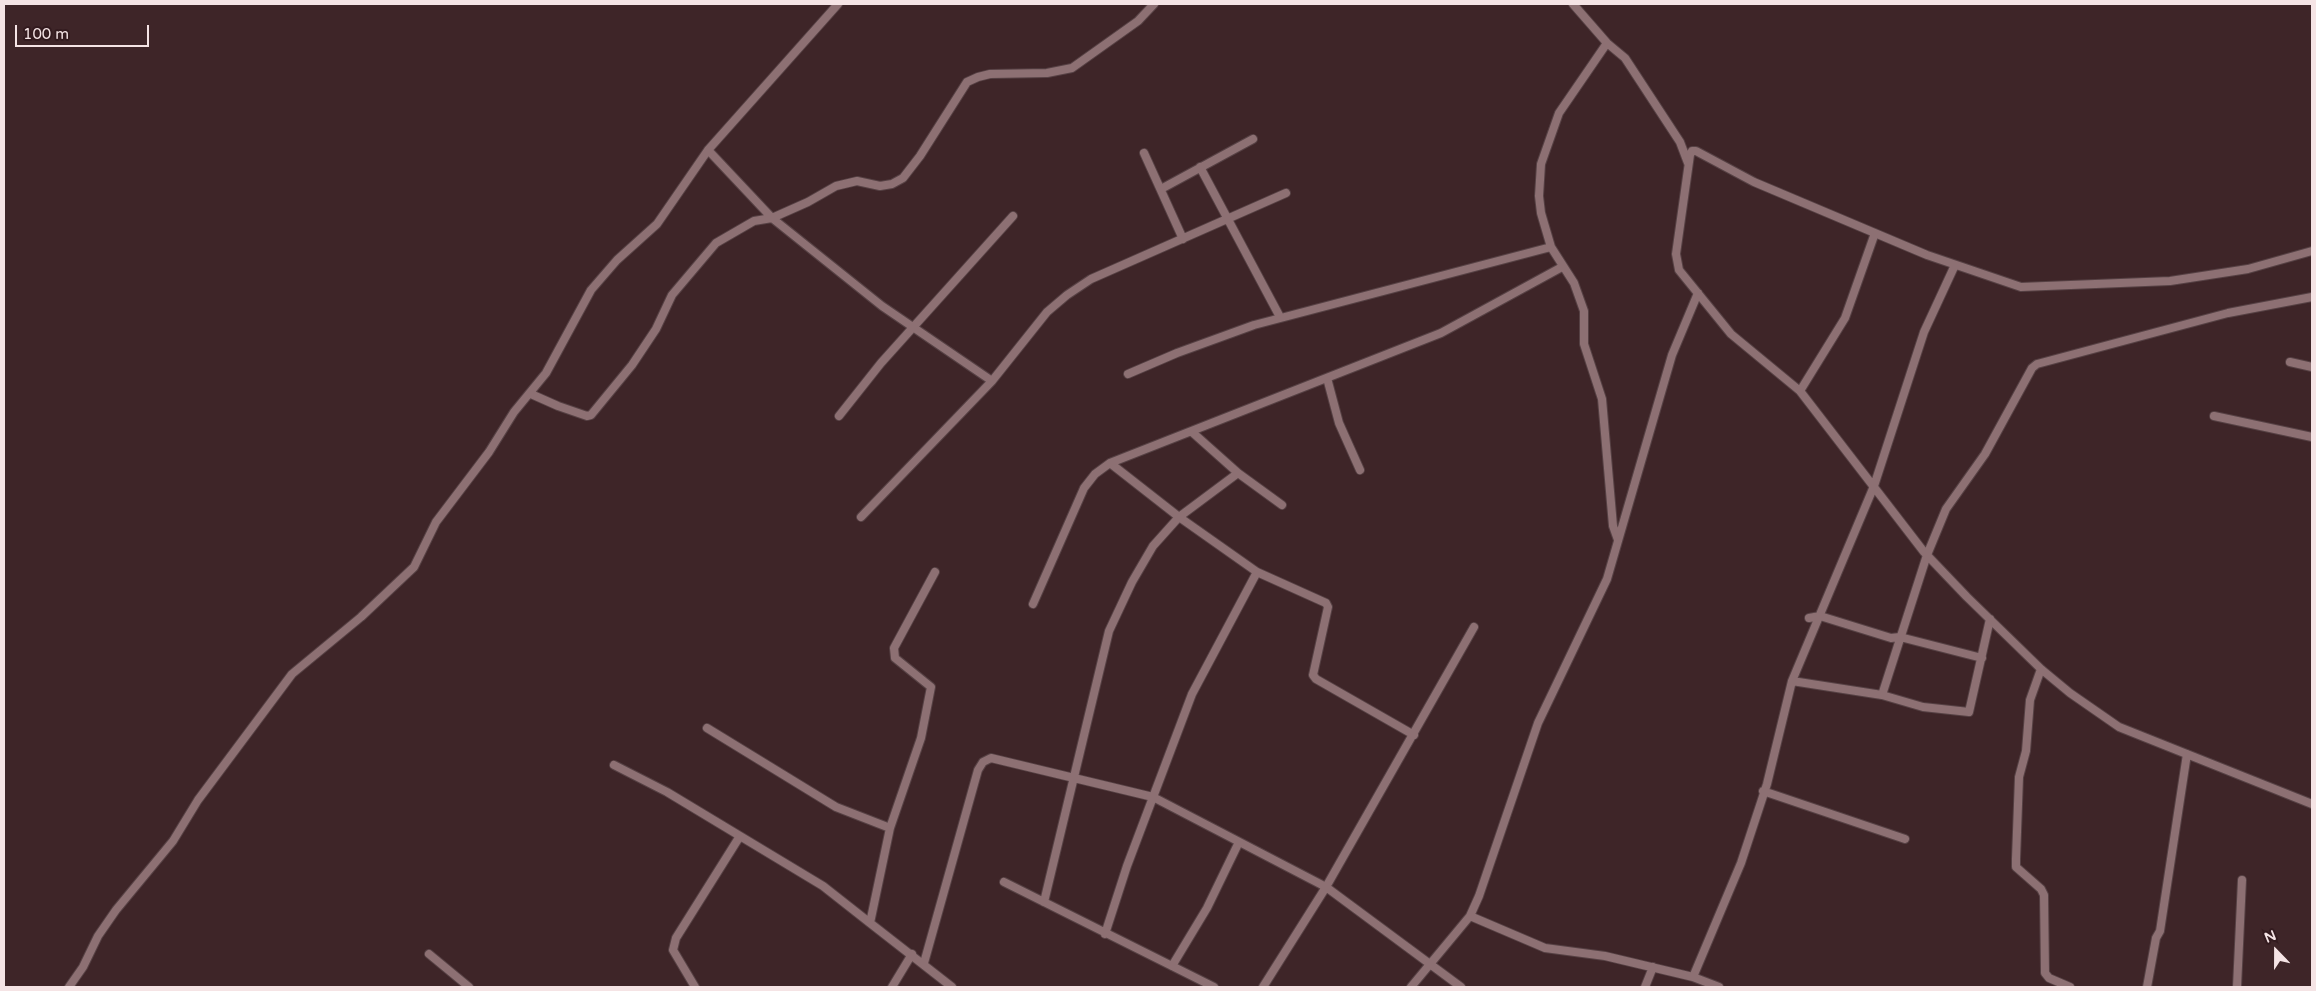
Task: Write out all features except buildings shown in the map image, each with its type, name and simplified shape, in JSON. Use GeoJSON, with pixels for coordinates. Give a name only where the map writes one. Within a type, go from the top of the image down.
{"type":"FeatureCollection","features":[{"type":"Feature","properties":{"kind":"street"},"geometry":{"type":"LineString","coordinates":[[69,987],[83,967],[98,936],[116,910],[173,841],[198,800],[279,691],[306,662],[361,617],[409,573],[436,522],[493,446],[514,412],[531,394],[559,351],[592,290],[617,260],[657,224],[708,150],[838,4]]}},
{"type":"Feature","properties":{"kind":"street"},"geometry":{"type":"LineString","coordinates":[[531,394],[587,416],[594,413],[632,365],[656,329],[672,295],[716,243],[754,221],[772,218],[846,182],[857,181],[880,186],[892,184],[903,178],[920,156],[967,82],[990,74],[1047,73],[1072,68],[1125,31],[1154,4]]}},
{"type":"Feature","properties":{"kind":"street"},"geometry":{"type":"LineString","coordinates":[[1573,4],[1607,43],[1625,58],[1680,142],[1688,166]]}},
{"type":"Feature","properties":{"kind":"street"},"geometry":{"type":"LineString","coordinates":[[1607,43],[1558,113],[1540,164],[1539,196],[1541,213],[1551,247],[1574,283],[1584,311],[1584,344],[1602,400],[1613,526],[1618,540]]}},
{"type":"Feature","properties":{"kind":"street"},"geometry":{"type":"LineString","coordinates":[[1161,189],[1253,139]]}},
{"type":"Feature","properties":{"kind":"street"},"geometry":{"type":"LineString","coordinates":[[708,150],[772,218],[882,306],[992,381]]}},
{"type":"Feature","properties":{"kind":"street"},"geometry":{"type":"LineString","coordinates":[[2312,251],[2248,270],[2170,281],[2021,288],[1955,265],[1875,233],[1754,182],[1696,151],[1692,151],[1688,166],[1676,263],[1734,337],[1800,390],[1927,555],[2041,669],[2070,693],[2119,727],[2312,804]]}},
{"type":"Feature","properties":{"kind":"street"},"geometry":{"type":"LineString","coordinates":[[1144,153],[1183,239]]}},
{"type":"Feature","properties":{"kind":"street"},"geometry":{"type":"LineString","coordinates":[[1200,167],[1280,318]]}},
{"type":"Feature","properties":{"kind":"street"},"geometry":{"type":"LineString","coordinates":[[861,517],[992,381],[1048,312],[1067,295],[1091,279],[1286,193]]}},
{"type":"Feature","properties":{"kind":"street"},"geometry":{"type":"LineString","coordinates":[[839,416],[881,364],[915,328],[1012,216]]}},
{"type":"Feature","properties":{"kind":"street"},"geometry":{"type":"LineString","coordinates":[[1800,390],[1845,318],[1875,233]]}},
{"type":"Feature","properties":{"kind":"street"},"geometry":{"type":"LineString","coordinates":[[1128,374],[1177,353],[1280,318],[1551,247]]}},
{"type":"Feature","properties":{"kind":"street"},"geometry":{"type":"LineString","coordinates":[[1693,976],[1740,863],[1763,791],[1767,784],[1792,681],[1874,486],[1924,332],[1955,265]]}},
{"type":"Feature","properties":{"kind":"street"},"geometry":{"type":"LineString","coordinates":[[1033,604],[1084,488],[1095,474],[1110,463],[1441,333],[1562,267]]}},
{"type":"Feature","properties":{"kind":"street"},"geometry":{"type":"LineString","coordinates":[[1412,987],[1470,916],[1538,723],[1607,579],[1635,488],[1672,355],[1698,293]]}},
{"type":"Feature","properties":{"kind":"street"},"geometry":{"type":"LineString","coordinates":[[1882,695],[1927,555],[1946,509],[1985,454],[2032,368],[2037,364],[2228,313],[2312,297]]}},
{"type":"Feature","properties":{"kind":"street"},"geometry":{"type":"LineString","coordinates":[[2290,362],[2312,367]]}},
{"type":"Feature","properties":{"kind":"street"},"geometry":{"type":"LineString","coordinates":[[1327,378],[1338,423],[1360,470]]}},
{"type":"Feature","properties":{"kind":"street"},"geometry":{"type":"LineString","coordinates":[[2214,416],[2312,437]]}},
{"type":"Feature","properties":{"kind":"street"},"geometry":{"type":"LineString","coordinates":[[1192,432],[1238,473],[1282,505]]}},
{"type":"Feature","properties":{"kind":"street"},"geometry":{"type":"LineString","coordinates":[[1110,463],[1179,517],[1258,572],[1326,603],[1328,608],[1313,675],[1316,679],[1414,735]]}},
{"type":"Feature","properties":{"kind":"street"},"geometry":{"type":"LineString","coordinates":[[1044,902],[1109,631],[1132,582],[1153,546],[1179,517],[1238,473]]}},
{"type":"Feature","properties":{"kind":"street"},"geometry":{"type":"LineString","coordinates":[[870,923],[890,828],[921,738],[931,686],[895,658],[894,648],[935,572]]}},
{"type":"Feature","properties":{"kind":"street"},"geometry":{"type":"LineString","coordinates":[[1106,934],[1127,866],[1192,694],[1258,572]]}},
{"type":"Feature","properties":{"kind":"street"},"geometry":{"type":"LineString","coordinates":[[1809,618],[1820,616],[1891,638],[1900,637],[1982,658]]}},
{"type":"Feature","properties":{"kind":"street"},"geometry":{"type":"LineString","coordinates":[[1792,681],[1882,695],[1923,707],[1969,712],[1990,619]]}},
{"type":"Feature","properties":{"kind":"street"},"geometry":{"type":"LineString","coordinates":[[1263,987],[1326,887],[1474,627]]}},
{"type":"Feature","properties":{"kind":"street"},"geometry":{"type":"LineString","coordinates":[[2041,669],[2030,700],[2026,751],[2019,777],[2016,867],[2041,889],[2044,895],[2045,973],[2049,978],[2070,987]]}},
{"type":"Feature","properties":{"kind":"street"},"geometry":{"type":"LineString","coordinates":[[707,728],[836,807],[890,828]]}},
{"type":"Feature","properties":{"kind":"street"},"geometry":{"type":"LineString","coordinates":[[2147,987],[2156,938],[2160,931],[2187,754]]}},
{"type":"Feature","properties":{"kind":"street"},"geometry":{"type":"LineString","coordinates":[[924,963],[978,770],[982,762],[991,758],[1153,797],[1326,887],[1428,966],[1461,987]]}},
{"type":"Feature","properties":{"kind":"street"},"geometry":{"type":"LineString","coordinates":[[614,765],[667,792],[823,886],[924,963],[952,987]]}},
{"type":"Feature","properties":{"kind":"street"},"geometry":{"type":"LineString","coordinates":[[1763,791],[1905,839]]}},
{"type":"Feature","properties":{"kind":"street"},"geometry":{"type":"LineString","coordinates":[[695,987],[673,950],[676,938],[740,836]]}},
{"type":"Feature","properties":{"kind":"street"},"geometry":{"type":"LineString","coordinates":[[1172,966],[1207,908],[1239,842]]}},
{"type":"Feature","properties":{"kind":"street"},"geometry":{"type":"LineString","coordinates":[[2238,987],[2242,880]]}},
{"type":"Feature","properties":{"kind":"street"},"geometry":{"type":"LineString","coordinates":[[1004,882],[1214,987]]}},
{"type":"Feature","properties":{"kind":"street"},"geometry":{"type":"LineString","coordinates":[[1470,916],[1545,948],[1605,956],[1693,976],[1719,987]]}},
{"type":"Feature","properties":{"kind":"street"},"geometry":{"type":"LineString","coordinates":[[428,954],[469,987]]}},
{"type":"Feature","properties":{"kind":"street"},"geometry":{"type":"LineString","coordinates":[[892,987],[912,954]]}},
{"type":"Feature","properties":{"kind":"street"},"geometry":{"type":"LineString","coordinates":[[1645,987],[1654,967]]}}]}
